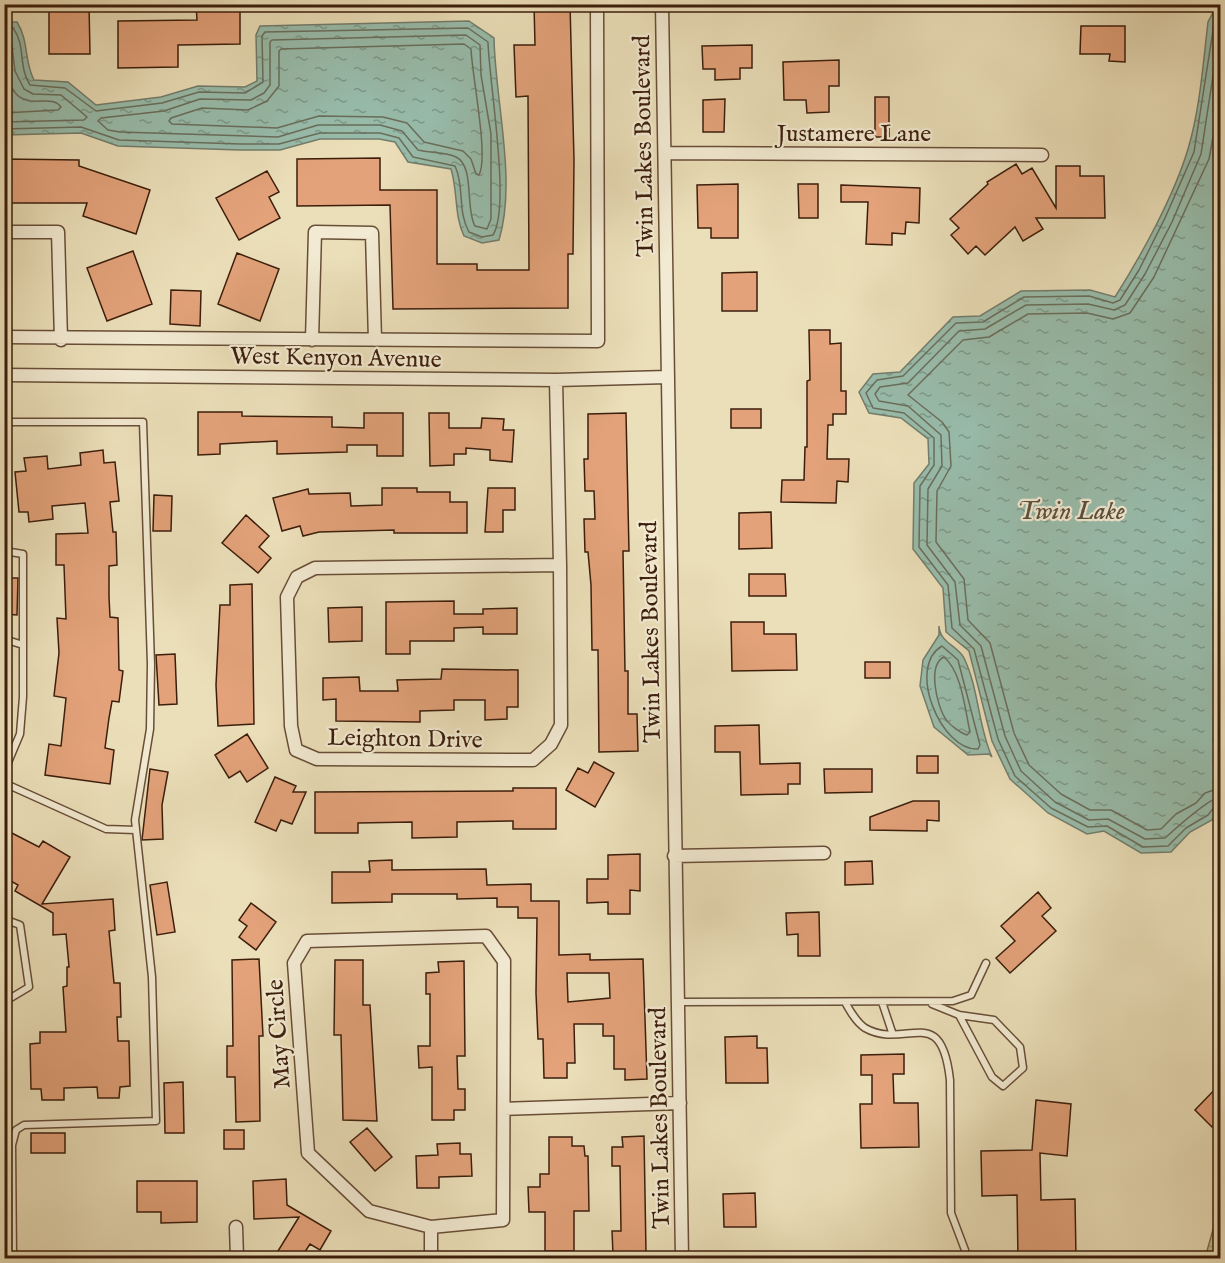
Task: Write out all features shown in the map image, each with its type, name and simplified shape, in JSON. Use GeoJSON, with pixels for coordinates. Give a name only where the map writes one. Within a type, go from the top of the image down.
{"type":"FeatureCollection","features":[{"type":"Feature","properties":{"kind":"street"},"geometry":{"type":"LineString","coordinates":[[4,337],[61,340],[598,341],[597,4]]}},
{"type":"Feature","properties":{"kind":"street","name":"Twin Lakes Boulevard"},"geometry":{"type":"LineString","coordinates":[[662,4],[682,1258]]}},
{"type":"Feature","properties":{"kind":"street","name":"Justamere Lane"},"geometry":{"type":"LineString","coordinates":[[665,153],[1042,155]]}},
{"type":"Feature","properties":{"kind":"street"},"geometry":{"type":"LineString","coordinates":[[4,232],[58,232],[61,340]]}},
{"type":"Feature","properties":{"kind":"street"},"geometry":{"type":"LineString","coordinates":[[312,340],[315,232],[372,233],[375,340]]}},
{"type":"Feature","properties":{"kind":"street","name":"West Kenyon Avenue"},"geometry":{"type":"LineString","coordinates":[[4,375],[556,380],[668,377]]}},
{"type":"Feature","properties":{"kind":"street","name":"Leighton Drive"},"geometry":{"type":"LineString","coordinates":[[556,380],[560,565],[561,725],[551,744],[533,760],[317,759],[296,750],[291,726],[287,597],[297,577],[315,568],[560,565]]}},
{"type":"Feature","properties":{"kind":"street"},"geometry":{"type":"LineString","coordinates":[[674,856],[824,853]]}},
{"type":"Feature","properties":{"kind":"street","name":"May Circle"},"geometry":{"type":"LineString","coordinates":[[486,936],[504,961],[504,1109],[503,1220],[431,1227],[369,1211],[308,1153],[294,963],[307,941],[486,936]]}},
{"type":"Feature","properties":{"kind":"street"},"geometry":{"type":"LineString","coordinates":[[504,1109],[680,1103]]}},
{"type":"Feature","properties":{"kind":"street"},"geometry":{"type":"LineString","coordinates":[[236,1227],[237,1258]]}},
{"type":"Feature","properties":{"kind":"street"},"geometry":{"type":"LineString","coordinates":[[431,1227],[431,1258]]}},
{"type":"Feature","properties":{"kind":"lane"},"geometry":{"type":"LineString","coordinates":[[4,422],[143,422],[151,664],[150,729],[135,820],[152,976],[156,1121],[24,1125],[16,1130],[12,1145],[14,1258]]}},
{"type":"Feature","properties":{"kind":"lane"},"geometry":{"type":"LineString","coordinates":[[4,551],[23,554],[20,734],[4,772]]}},
{"type":"Feature","properties":{"kind":"lane"},"geometry":{"type":"LineString","coordinates":[[4,639],[23,645]]}},
{"type":"Feature","properties":{"kind":"lane"},"geometry":{"type":"LineString","coordinates":[[4,783],[106,829],[136,830]]}},
{"type":"Feature","properties":{"kind":"lane"},"geometry":{"type":"LineString","coordinates":[[4,919],[20,925],[29,987],[4,1002]]}},
{"type":"Feature","properties":{"kind":"lane"},"geometry":{"type":"LineString","coordinates":[[678,1002],[953,1001],[971,995],[986,963]]}},
{"type":"Feature","properties":{"kind":"lane"},"geometry":{"type":"LineString","coordinates":[[844,1002],[864,1027],[879,1033],[928,1033],[940,1041],[947,1058],[951,1213],[965,1250]]}},
{"type":"Feature","properties":{"kind":"lane"},"geometry":{"type":"LineString","coordinates":[[882,1002],[892,1032]]}},
{"type":"Feature","properties":{"kind":"lane"},"geometry":{"type":"LineString","coordinates":[[928,1002],[959,1015],[994,1020],[1020,1047],[1023,1068],[1003,1086],[992,1077],[959,1015]]}},
{"type":"Feature","properties":{"kind":"green space"},"geometry":{"type":"Polygon","coordinates":[[[1220,1205],[1220,1258],[1205,1258],[1218,1212],[1220,1205]]]}},
{"type":"Feature","properties":{"kind":"water","name":"Twin Lake"},"geometry":{"type":"Polygon","coordinates":[[[1217,5],[1220,5],[1220,807],[1212,820],[1190,832],[1171,852],[1141,853],[1104,831],[1087,834],[1048,813],[1010,779],[992,741],[969,651],[946,632],[943,588],[913,549],[914,483],[929,464],[928,439],[901,418],[869,413],[859,392],[873,374],[900,372],[953,317],[980,316],[1021,291],[1090,290],[1115,297],[1156,225],[1182,167],[1201,86],[1208,22],[1217,5]]]}},
{"type":"Feature","properties":{"kind":"water"},"geometry":{"type":"Polygon","coordinates":[[[469,21],[494,38],[506,167],[504,217],[499,240],[482,243],[464,236],[459,220],[451,169],[408,162],[395,142],[379,139],[320,139],[280,150],[240,150],[118,146],[81,133],[5,135],[5,22],[17,22],[21,29],[34,80],[68,82],[96,105],[161,97],[198,86],[245,87],[257,81],[256,35],[260,26],[469,21]]]}},
{"type":"Feature","properties":{"kind":"water"},"geometry":{"type":"Polygon","coordinates":[[[939,626],[942,636],[961,654],[969,670],[992,757],[989,754],[968,755],[934,727],[920,686],[923,660],[939,635],[939,626]]]}},
{"type":"Feature","properties":{"kind":"building"},"geometry":{"type":"Polygon","coordinates":[[[49,4],[89,4],[90,54],[49,54],[49,4]]]}},
{"type":"Feature","properties":{"kind":"building"},"geometry":{"type":"Polygon","coordinates":[[[196,4],[240,4],[240,44],[178,45],[178,67],[118,68],[118,21],[197,20],[196,4]]]}},
{"type":"Feature","properties":{"kind":"building"},"geometry":{"type":"Polygon","coordinates":[[[534,4],[570,4],[574,160],[573,254],[568,254],[568,308],[393,309],[390,205],[297,206],[297,159],[380,158],[380,190],[437,190],[437,264],[477,264],[477,270],[529,270],[528,96],[516,97],[514,45],[535,45],[534,4]]]}},
{"type":"Feature","properties":{"kind":"building"},"geometry":{"type":"Polygon","coordinates":[[[1081,26],[1125,26],[1125,62],[1109,61],[1110,54],[1080,54],[1081,26]]]}},
{"type":"Feature","properties":{"kind":"building"},"geometry":{"type":"Polygon","coordinates":[[[752,45],[752,68],[740,68],[740,79],[715,80],[715,69],[703,69],[702,46],[752,45]]]}},
{"type":"Feature","properties":{"kind":"building"},"geometry":{"type":"Polygon","coordinates":[[[839,60],[839,86],[829,86],[829,112],[807,113],[806,100],[784,100],[783,62],[839,60]]]}},
{"type":"Feature","properties":{"kind":"building"},"geometry":{"type":"Polygon","coordinates":[[[875,97],[889,97],[889,137],[875,137],[875,97]]]}},
{"type":"Feature","properties":{"kind":"building"},"geometry":{"type":"Polygon","coordinates":[[[725,99],[724,132],[703,132],[703,100],[725,99]]]}},
{"type":"Feature","properties":{"kind":"building"},"geometry":{"type":"Polygon","coordinates":[[[4,159],[79,160],[79,166],[150,190],[136,234],[83,216],[87,203],[4,203],[4,159]]]}},
{"type":"Feature","properties":{"kind":"building"},"geometry":{"type":"Polygon","coordinates":[[[1016,164],[1022,174],[1032,168],[1056,208],[1056,166],[1080,166],[1080,176],[1104,176],[1105,218],[1036,218],[1043,229],[1023,241],[1015,227],[985,255],[976,246],[968,254],[951,235],[959,228],[950,219],[988,184],[987,182],[1016,164]]]}},
{"type":"Feature","properties":{"kind":"building"},"geometry":{"type":"Polygon","coordinates":[[[267,171],[279,192],[269,197],[280,218],[239,240],[216,198],[267,171]]]}},
{"type":"Feature","properties":{"kind":"building"},"geometry":{"type":"Polygon","coordinates":[[[738,184],[738,238],[711,238],[711,228],[698,228],[697,185],[738,184]]]}},
{"type":"Feature","properties":{"kind":"building"},"geometry":{"type":"Polygon","coordinates":[[[798,184],[818,184],[818,218],[799,218],[798,184]]]}},
{"type":"Feature","properties":{"kind":"building"},"geometry":{"type":"Polygon","coordinates":[[[841,185],[920,188],[919,223],[906,222],[905,234],[892,233],[892,245],[866,244],[868,202],[841,202],[841,185]]]}},
{"type":"Feature","properties":{"kind":"building"},"geometry":{"type":"Polygon","coordinates":[[[133,251],[152,304],[107,321],[87,268],[133,251]]]}},
{"type":"Feature","properties":{"kind":"building"},"geometry":{"type":"Polygon","coordinates":[[[237,253],[279,269],[260,321],[218,304],[237,253]]]}},
{"type":"Feature","properties":{"kind":"building"},"geometry":{"type":"Polygon","coordinates":[[[757,272],[757,311],[722,311],[722,273],[757,272]]]}},
{"type":"Feature","properties":{"kind":"building"},"geometry":{"type":"Polygon","coordinates":[[[171,290],[201,291],[200,326],[170,324],[171,290]]]}},
{"type":"Feature","properties":{"kind":"building"},"geometry":{"type":"Polygon","coordinates":[[[809,330],[830,330],[830,344],[841,343],[841,391],[846,391],[846,414],[833,414],[833,425],[828,425],[827,459],[849,459],[848,482],[837,481],[836,503],[781,502],[782,480],[804,480],[805,447],[807,447],[807,381],[810,380],[809,330]]]}},
{"type":"Feature","properties":{"kind":"building"},"geometry":{"type":"Polygon","coordinates":[[[731,409],[761,409],[761,428],[731,428],[731,409]]]}},
{"type":"Feature","properties":{"kind":"building"},"geometry":{"type":"Polygon","coordinates":[[[198,412],[242,412],[242,416],[332,417],[332,427],[364,428],[364,413],[403,413],[403,456],[377,456],[377,445],[347,445],[347,452],[277,454],[277,441],[220,444],[220,454],[198,455],[198,412]]]}},
{"type":"Feature","properties":{"kind":"building"},"geometry":{"type":"Polygon","coordinates":[[[429,413],[449,413],[449,428],[481,428],[482,418],[504,419],[503,430],[514,430],[512,462],[490,460],[490,450],[466,448],[466,454],[454,454],[454,465],[430,466],[429,413]]]}},
{"type":"Feature","properties":{"kind":"building"},"geometry":{"type":"Polygon","coordinates":[[[626,413],[629,551],[623,551],[625,671],[628,671],[628,714],[637,714],[638,751],[599,752],[598,650],[592,650],[591,585],[588,552],[585,552],[584,519],[595,519],[594,491],[585,491],[584,459],[588,459],[588,414],[626,413]]]}},
{"type":"Feature","properties":{"kind":"building"},"geometry":{"type":"Polygon","coordinates":[[[103,450],[104,463],[115,462],[119,501],[110,502],[113,532],[116,532],[117,565],[109,566],[109,597],[110,617],[118,618],[119,670],[123,671],[119,702],[112,701],[105,748],[114,750],[110,784],[45,775],[49,744],[61,746],[66,698],[54,696],[59,653],[57,618],[66,619],[64,565],[56,565],[56,534],[88,533],[85,503],[52,506],[53,519],[29,522],[28,512],[19,512],[15,472],[26,471],[24,458],[47,456],[48,469],[81,465],[80,453],[103,450]]]}},
{"type":"Feature","properties":{"kind":"building"},"geometry":{"type":"Polygon","coordinates":[[[382,488],[417,488],[417,492],[450,492],[450,502],[467,502],[467,533],[394,533],[394,530],[319,532],[303,536],[300,526],[282,531],[273,498],[308,489],[309,494],[350,493],[351,506],[382,505],[382,488]]]}},
{"type":"Feature","properties":{"kind":"building"},"geometry":{"type":"Polygon","coordinates":[[[488,488],[515,488],[515,510],[503,510],[503,532],[485,532],[488,488]]]}},
{"type":"Feature","properties":{"kind":"building"},"geometry":{"type":"Polygon","coordinates":[[[154,495],[172,496],[171,531],[153,531],[154,495]]]}},
{"type":"Feature","properties":{"kind":"building"},"geometry":{"type":"Polygon","coordinates":[[[771,512],[772,548],[739,549],[739,513],[771,512]]]}},
{"type":"Feature","properties":{"kind":"building"},"geometry":{"type":"Polygon","coordinates":[[[246,515],[269,536],[259,547],[271,558],[258,573],[222,543],[246,515]]]}},
{"type":"Feature","properties":{"kind":"building"},"geometry":{"type":"Polygon","coordinates":[[[749,574],[785,574],[786,596],[749,596],[749,574]]]}},
{"type":"Feature","properties":{"kind":"building"},"geometry":{"type":"Polygon","coordinates":[[[4,578],[18,578],[17,615],[4,614],[4,578]]]}},
{"type":"Feature","properties":{"kind":"building"},"geometry":{"type":"Polygon","coordinates":[[[252,584],[254,724],[218,726],[216,685],[220,605],[230,605],[230,585],[252,584]]]}},
{"type":"Feature","properties":{"kind":"building"},"geometry":{"type":"Polygon","coordinates":[[[454,601],[454,614],[483,614],[483,609],[517,608],[517,634],[483,634],[483,627],[454,628],[454,641],[410,641],[410,654],[386,654],[386,602],[454,601]]]}},
{"type":"Feature","properties":{"kind":"building"},"geometry":{"type":"Polygon","coordinates":[[[362,607],[362,641],[329,642],[328,608],[362,607]]]}},
{"type":"Feature","properties":{"kind":"building"},"geometry":{"type":"Polygon","coordinates":[[[731,622],[764,622],[764,634],[796,634],[797,670],[732,671],[731,622]]]}},
{"type":"Feature","properties":{"kind":"building"},"geometry":{"type":"Polygon","coordinates":[[[175,654],[177,704],[159,705],[156,655],[175,654]]]}},
{"type":"Feature","properties":{"kind":"building"},"geometry":{"type":"Polygon","coordinates":[[[865,662],[890,662],[890,678],[865,678],[865,662]]]}},
{"type":"Feature","properties":{"kind":"building"},"geometry":{"type":"Polygon","coordinates":[[[442,669],[518,670],[518,707],[507,707],[507,719],[485,720],[485,700],[454,700],[454,710],[420,711],[420,722],[336,721],[336,699],[323,700],[323,678],[359,677],[360,691],[398,691],[397,680],[441,679],[442,669]]]}},
{"type":"Feature","properties":{"kind":"building"},"geometry":{"type":"Polygon","coordinates":[[[759,725],[760,764],[800,763],[800,784],[788,784],[788,794],[741,795],[740,752],[715,752],[715,726],[759,725]]]}},
{"type":"Feature","properties":{"kind":"building"},"geometry":{"type":"Polygon","coordinates":[[[247,734],[268,768],[247,782],[240,771],[229,778],[215,755],[247,734]]]}},
{"type":"Feature","properties":{"kind":"building"},"geometry":{"type":"Polygon","coordinates":[[[917,756],[938,756],[938,773],[917,773],[917,756]]]}},
{"type":"Feature","properties":{"kind":"building"},"geometry":{"type":"Polygon","coordinates":[[[594,762],[614,773],[595,807],[566,790],[578,768],[588,773],[594,762]]]}},
{"type":"Feature","properties":{"kind":"building"},"geometry":{"type":"Polygon","coordinates":[[[150,769],[168,772],[162,805],[163,839],[142,840],[150,769]]]}},
{"type":"Feature","properties":{"kind":"building"},"geometry":{"type":"Polygon","coordinates":[[[824,769],[872,769],[872,792],[825,793],[824,769]]]}},
{"type":"Feature","properties":{"kind":"building"},"geometry":{"type":"Polygon","coordinates":[[[275,777],[296,786],[293,792],[306,792],[292,824],[281,820],[276,831],[255,822],[275,777]]]}},
{"type":"Feature","properties":{"kind":"building"},"geometry":{"type":"Polygon","coordinates":[[[513,788],[556,788],[556,829],[513,829],[513,821],[457,822],[457,837],[412,838],[412,822],[358,823],[358,833],[315,833],[315,792],[513,791],[513,788]]]}},
{"type":"Feature","properties":{"kind":"building"},"geometry":{"type":"Polygon","coordinates":[[[913,801],[939,801],[939,821],[927,820],[927,831],[870,830],[870,817],[913,801]]]}},
{"type":"Feature","properties":{"kind":"building"},"geometry":{"type":"Polygon","coordinates":[[[4,829],[39,847],[43,841],[70,857],[42,904],[113,899],[115,930],[109,931],[114,983],[120,983],[121,1017],[117,1017],[118,1041],[129,1041],[130,1086],[120,1087],[119,1098],[98,1098],[97,1087],[64,1088],[64,1100],[42,1100],[41,1089],[31,1089],[30,1044],[40,1043],[40,1032],[66,1032],[63,987],[67,986],[67,967],[69,967],[66,934],[53,935],[53,913],[15,891],[18,885],[4,877],[4,829]]]}},
{"type":"Feature","properties":{"kind":"building"},"geometry":{"type":"Polygon","coordinates":[[[640,854],[640,891],[630,890],[630,914],[608,914],[608,902],[587,903],[587,879],[608,879],[608,855],[640,854]]]}},
{"type":"Feature","properties":{"kind":"building"},"geometry":{"type":"Polygon","coordinates":[[[392,860],[392,870],[486,869],[487,885],[531,884],[531,901],[559,901],[559,955],[590,954],[590,960],[643,959],[647,1079],[625,1080],[625,1069],[614,1069],[614,1036],[603,1036],[603,1024],[574,1024],[575,1063],[567,1063],[567,1078],[544,1078],[543,1039],[538,1039],[537,918],[518,918],[518,907],[497,907],[497,898],[457,899],[457,894],[392,894],[392,902],[332,903],[332,872],[370,872],[369,861],[392,860]],[[567,973],[568,1002],[610,998],[609,973],[567,973]]]}},
{"type":"Feature","properties":{"kind":"building"},"geometry":{"type":"Polygon","coordinates":[[[872,861],[873,884],[845,885],[845,862],[872,861]]]}},
{"type":"Feature","properties":{"kind":"building"},"geometry":{"type":"Polygon","coordinates":[[[167,882],[175,932],[157,935],[150,885],[167,882]]]}},
{"type":"Feature","properties":{"kind":"building"},"geometry":{"type":"Polygon","coordinates":[[[1038,892],[1051,908],[1042,916],[1056,931],[1010,973],[996,958],[1015,941],[1001,926],[1038,892]]]}},
{"type":"Feature","properties":{"kind":"building"},"geometry":{"type":"Polygon","coordinates":[[[251,903],[276,922],[256,950],[239,937],[247,926],[239,920],[251,903]]]}},
{"type":"Feature","properties":{"kind":"building"},"geometry":{"type":"Polygon","coordinates":[[[819,912],[820,956],[798,956],[798,934],[787,935],[786,913],[819,912]]]}},
{"type":"Feature","properties":{"kind":"building"},"geometry":{"type":"Polygon","coordinates":[[[259,959],[263,1036],[259,1036],[260,1121],[236,1122],[235,1077],[227,1077],[227,1046],[233,1046],[232,960],[259,959]]]}},
{"type":"Feature","properties":{"kind":"building"},"geometry":{"type":"Polygon","coordinates":[[[335,960],[363,960],[363,1005],[370,1005],[377,1121],[343,1120],[341,1035],[334,1035],[335,960]]]}},
{"type":"Feature","properties":{"kind":"building"},"geometry":{"type":"Polygon","coordinates":[[[464,961],[465,1056],[457,1056],[458,1089],[465,1089],[465,1110],[454,1110],[454,1120],[432,1120],[432,1067],[419,1068],[418,1046],[430,1046],[430,994],[426,994],[426,973],[439,972],[438,962],[464,961]]]}},
{"type":"Feature","properties":{"kind":"building"},"geometry":{"type":"Polygon","coordinates":[[[757,1036],[757,1048],[767,1048],[768,1083],[726,1083],[725,1037],[757,1036]]]}},
{"type":"Feature","properties":{"kind":"building"},"geometry":{"type":"Polygon","coordinates":[[[904,1054],[904,1074],[893,1074],[894,1103],[918,1103],[919,1147],[861,1148],[860,1104],[872,1104],[872,1075],[861,1075],[861,1055],[904,1054]]]}},
{"type":"Feature","properties":{"kind":"building"},"geometry":{"type":"Polygon","coordinates":[[[183,1082],[184,1133],[165,1133],[164,1083],[183,1082]]]}},
{"type":"Feature","properties":{"kind":"building"},"geometry":{"type":"Polygon","coordinates":[[[1221,1083],[1221,1118],[1212,1127],[1195,1110],[1221,1083]]]}},
{"type":"Feature","properties":{"kind":"building"},"geometry":{"type":"Polygon","coordinates":[[[1036,1100],[1071,1104],[1067,1156],[1040,1153],[1041,1200],[1075,1199],[1076,1258],[1018,1258],[1017,1195],[982,1196],[981,1151],[1032,1150],[1036,1100]]]}},
{"type":"Feature","properties":{"kind":"building"},"geometry":{"type":"Polygon","coordinates":[[[367,1128],[392,1157],[375,1171],[350,1142],[367,1128]]]}},
{"type":"Feature","properties":{"kind":"building"},"geometry":{"type":"Polygon","coordinates":[[[224,1130],[244,1130],[244,1149],[224,1149],[224,1130]]]}},
{"type":"Feature","properties":{"kind":"building"},"geometry":{"type":"Polygon","coordinates":[[[31,1133],[65,1133],[65,1153],[31,1153],[31,1133]]]}},
{"type":"Feature","properties":{"kind":"building"},"geometry":{"type":"Polygon","coordinates":[[[644,1136],[646,1253],[613,1254],[612,1231],[621,1231],[620,1166],[612,1166],[612,1147],[623,1147],[622,1137],[644,1136]]]}},
{"type":"Feature","properties":{"kind":"building"},"geometry":{"type":"Polygon","coordinates":[[[549,1137],[572,1137],[572,1146],[584,1146],[585,1156],[588,1156],[589,1211],[574,1211],[574,1251],[545,1251],[545,1212],[529,1212],[528,1187],[540,1187],[540,1174],[549,1174],[549,1137]]]}},
{"type":"Feature","properties":{"kind":"building"},"geometry":{"type":"Polygon","coordinates":[[[460,1143],[460,1154],[471,1154],[472,1176],[439,1177],[439,1188],[417,1188],[416,1156],[438,1155],[437,1144],[460,1143]]]}},
{"type":"Feature","properties":{"kind":"building"},"geometry":{"type":"Polygon","coordinates":[[[286,1179],[287,1205],[331,1231],[320,1250],[310,1244],[301,1258],[290,1258],[278,1251],[299,1217],[254,1219],[253,1181],[286,1179]]]}},
{"type":"Feature","properties":{"kind":"building"},"geometry":{"type":"Polygon","coordinates":[[[137,1181],[197,1181],[197,1222],[161,1223],[161,1212],[137,1212],[137,1181]]]}},
{"type":"Feature","properties":{"kind":"building"},"geometry":{"type":"Polygon","coordinates":[[[755,1193],[756,1227],[724,1227],[723,1194],[755,1193]]]}}]}
